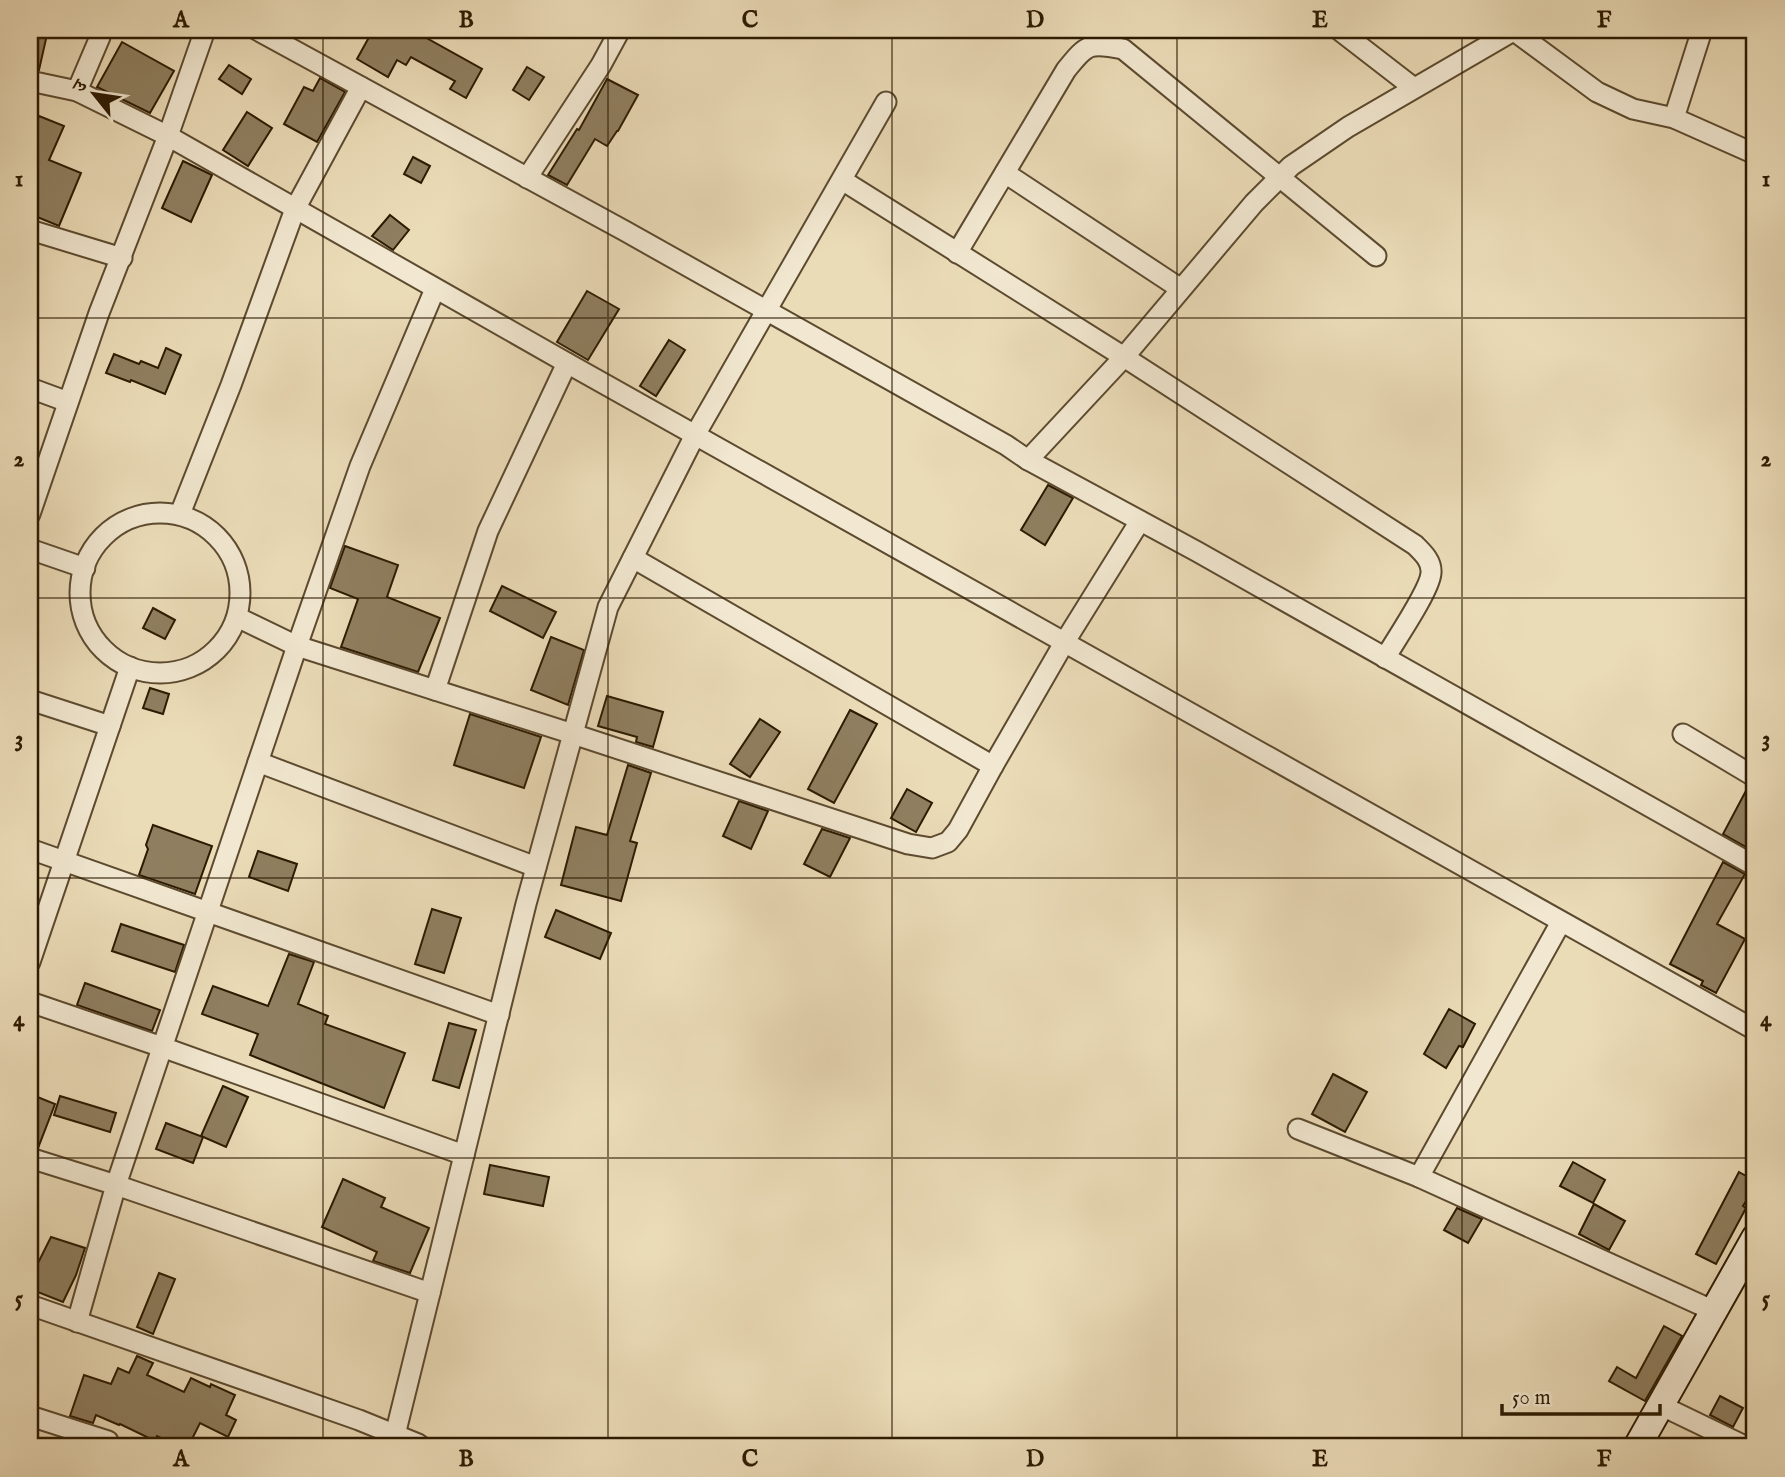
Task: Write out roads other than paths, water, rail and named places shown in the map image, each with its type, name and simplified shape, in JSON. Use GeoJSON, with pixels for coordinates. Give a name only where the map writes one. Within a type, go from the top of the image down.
{"type":"FeatureCollection","features":[{"type":"Feature","properties":{"kind":"street"},"geometry":{"type":"LineString","coordinates":[[78,91],[100,37],[100,30]]}},
{"type":"Feature","properties":{"kind":"street"},"geometry":{"type":"LineString","coordinates":[[30,514],[99,313],[168,136],[205,30]]}},
{"type":"Feature","properties":{"kind":"street"},"geometry":{"type":"LineString","coordinates":[[257,30],[767,311],[1755,866]]}},
{"type":"Feature","properties":{"kind":"street"},"geometry":{"type":"LineString","coordinates":[[527,178],[601,65],[620,30]]}},
{"type":"Feature","properties":{"kind":"street"},"geometry":{"type":"LineString","coordinates":[[1339,30],[1414,88]]}},
{"type":"Feature","properties":{"kind":"street"},"geometry":{"type":"LineString","coordinates":[[1028,460],[1124,357],[1254,203],[1291,166],[1348,127],[1513,30],[1597,92],[1633,109],[1674,118],[1755,154]]}},
{"type":"Feature","properties":{"kind":"street"},"geometry":{"type":"LineString","coordinates":[[1674,118],[1702,30]]}},
{"type":"Feature","properties":{"kind":"street"},"geometry":{"type":"LineString","coordinates":[[957,253],[1066,70],[1082,50],[1100,44],[1123,49],[1376,256]]}},
{"type":"Feature","properties":{"kind":"street"},"geometry":{"type":"LineString","coordinates":[[30,81],[78,91],[168,136],[435,289],[1755,1030]]}},
{"type":"Feature","properties":{"kind":"street"},"geometry":{"type":"LineString","coordinates":[[180,514],[231,385],[295,209],[361,88]]}},
{"type":"Feature","properties":{"kind":"street"},"geometry":{"type":"LineString","coordinates":[[395,1435],[537,867],[608,607],[695,435],[886,102]]}},
{"type":"Feature","properties":{"kind":"street"},"geometry":{"type":"LineString","coordinates":[[1005,173],[1181,289]]}},
{"type":"Feature","properties":{"kind":"street"},"geometry":{"type":"LineString","coordinates":[[842,180],[1124,357],[1415,545],[1428,558],[1432,571],[1428,585],[1385,658]]}},
{"type":"Feature","properties":{"kind":"street"},"geometry":{"type":"LineString","coordinates":[[30,230],[122,258]]}},
{"type":"Feature","properties":{"kind":"street"},"geometry":{"type":"LineString","coordinates":[[77,1322],[116,1185],[297,646],[360,466],[435,289]]}},
{"type":"Feature","properties":{"kind":"street"},"geometry":{"type":"LineString","coordinates":[[435,690],[488,531],[567,363]]}},
{"type":"Feature","properties":{"kind":"street"},"geometry":{"type":"LineString","coordinates":[[30,388],[68,402]]}},
{"type":"Feature","properties":{"kind":"street"},"geometry":{"type":"LineString","coordinates":[[153,512],[180,514],[205,526],[225,545],[237,570],[240,595],[237,617],[223,643],[204,660],[181,670],[155,673],[130,667],[108,654],[92,635],[82,612],[80,584],[85,568],[88,558],[104,535],[126,519],[153,512]]}},
{"type":"Feature","properties":{"kind":"street"},"geometry":{"type":"LineString","coordinates":[[237,617],[297,646],[908,844],[932,848],[948,842],[958,830],[1064,643],[1140,521]]}},
{"type":"Feature","properties":{"kind":"street"},"geometry":{"type":"LineString","coordinates":[[30,549],[85,568]]}},
{"type":"Feature","properties":{"kind":"street"},"geometry":{"type":"LineString","coordinates":[[633,558],[993,766]]}},
{"type":"Feature","properties":{"kind":"street"},"geometry":{"type":"LineString","coordinates":[[30,962],[130,667]]}},
{"type":"Feature","properties":{"kind":"street"},"geometry":{"type":"LineString","coordinates":[[30,699],[110,726]]}},
{"type":"Feature","properties":{"kind":"street"},"geometry":{"type":"LineString","coordinates":[[1683,734],[1755,777]]}},
{"type":"Feature","properties":{"kind":"street"},"geometry":{"type":"LineString","coordinates":[[258,762],[537,867]]}},
{"type":"Feature","properties":{"kind":"street"},"geometry":{"type":"LineString","coordinates":[[30,849],[499,1015]]}},
{"type":"Feature","properties":{"kind":"street"},"geometry":{"type":"LineString","coordinates":[[1419,1177],[1561,922]]}},
{"type":"Feature","properties":{"kind":"street"},"geometry":{"type":"LineString","coordinates":[[30,1002],[464,1155]]}},
{"type":"Feature","properties":{"kind":"street"},"geometry":{"type":"LineString","coordinates":[[1298,1129],[1419,1177],[1714,1311]]}},
{"type":"Feature","properties":{"kind":"street"},"geometry":{"type":"LineString","coordinates":[[30,1158],[430,1293]]}},
{"type":"Feature","properties":{"kind":"street"},"geometry":{"type":"LineString","coordinates":[[1637,1447],[1714,1311],[1752,1251]]}},
{"type":"Feature","properties":{"kind":"street"},"geometry":{"type":"LineString","coordinates":[[31,1312],[77,1322],[359,1420],[422,1447]]}},
{"type":"Feature","properties":{"kind":"street"},"geometry":{"type":"LineString","coordinates":[[1660,1405],[1747,1447]]}},
{"type":"Feature","properties":{"kind":"street"},"geometry":{"type":"LineString","coordinates":[[30,1416],[108,1441],[106,1447]]}}]}
